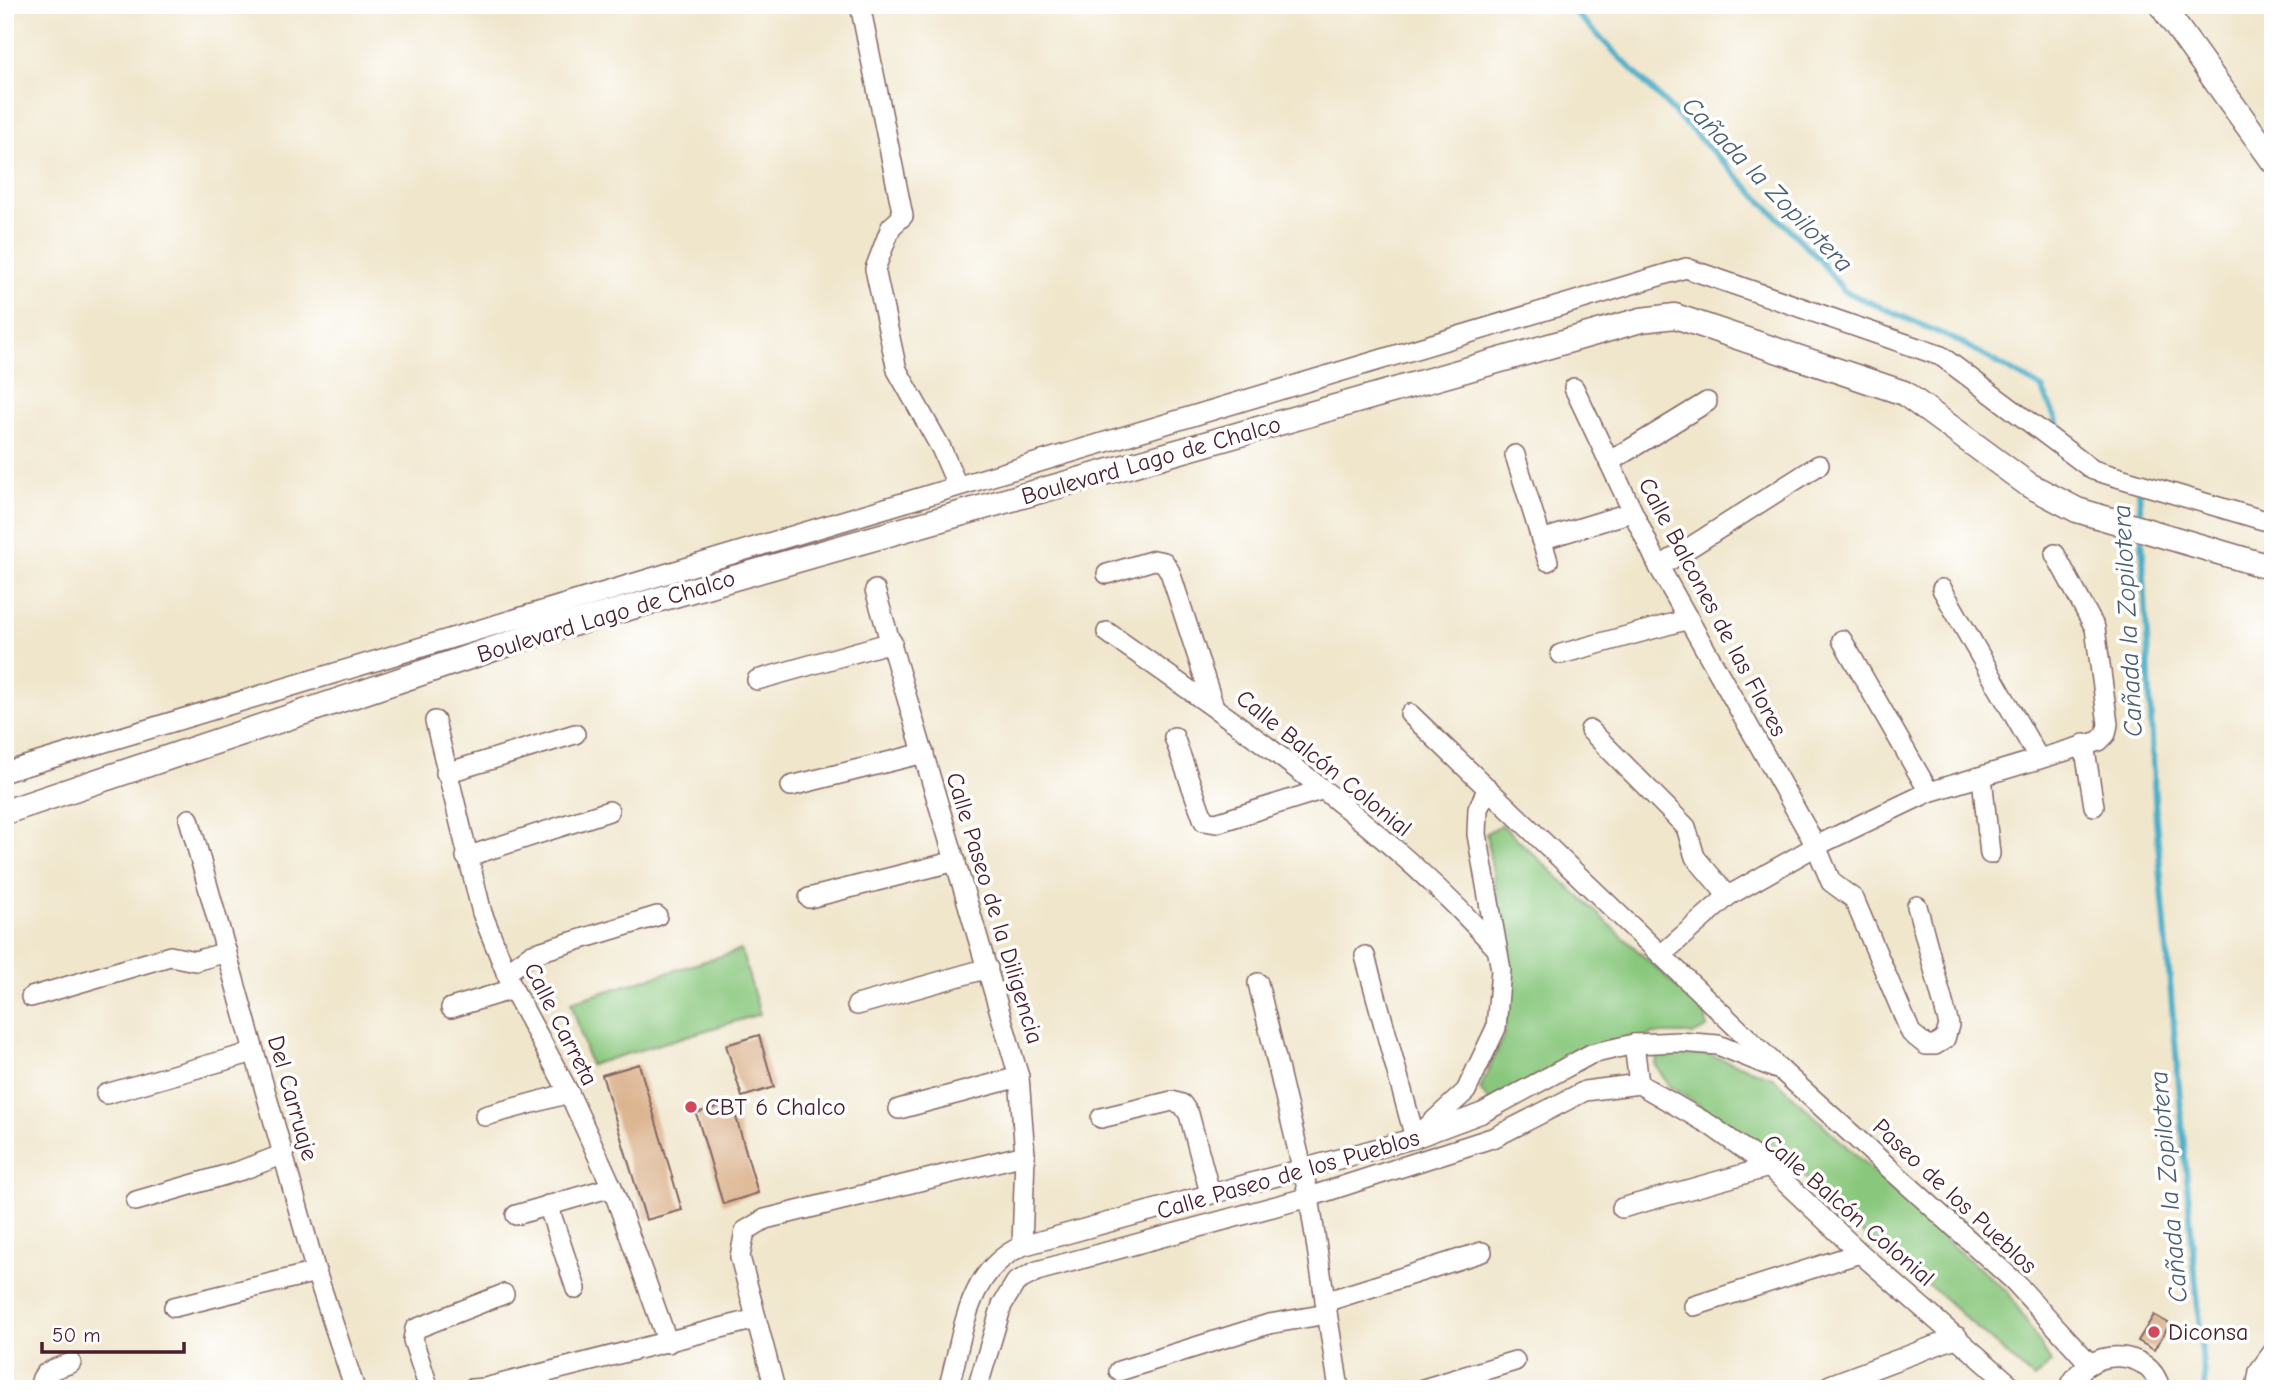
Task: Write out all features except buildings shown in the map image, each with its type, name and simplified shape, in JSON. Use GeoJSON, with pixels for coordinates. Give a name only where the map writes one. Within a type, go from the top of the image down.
{"type":"FeatureCollection","features":[{"type":"Feature","properties":{"kind":"main road"},"geometry":{"type":"LineString","coordinates":[[2161,5],[2273,161]]}},
{"type":"Feature","properties":{"kind":"main road","name":"Boulevard Lago de Chalco"},"geometry":{"type":"LineString","coordinates":[[5,812],[544,632],[1641,320],[1675,316],[1904,393],[2029,485],[2077,510],[2273,568]]}},
{"type":"Feature","properties":{"kind":"street"},"geometry":{"type":"LineString","coordinates":[[860,5],[904,216],[891,226],[875,269],[897,370],[941,449],[957,485]]}},
{"type":"Feature","properties":{"kind":"street"},"geometry":{"type":"LineString","coordinates":[[5,772],[1686,268],[1941,356],[2093,470],[2273,523]]}},
{"type":"Feature","properties":{"kind":"street","name":"Calle Balcones de las Flores"},"geometry":{"type":"LineString","coordinates":[[1574,388],[1659,567],[1816,846],[1831,882],[1854,899],[1912,1033],[1926,1045],[1936,1045],[1945,1039],[1949,1025],[1917,906]]}},
{"type":"Feature","properties":{"kind":"street"},"geometry":{"type":"LineString","coordinates":[[1609,461],[1707,402]]}},
{"type":"Feature","properties":{"kind":"street"},"geometry":{"type":"LineString","coordinates":[[1515,456],[1548,561]]}},
{"type":"Feature","properties":{"kind":"street"},"geometry":{"type":"LineString","coordinates":[[1659,567],[1819,465]]}},
{"type":"Feature","properties":{"kind":"street"},"geometry":{"type":"LineString","coordinates":[[1541,540],[1632,512]]}},
{"type":"Feature","properties":{"kind":"street"},"geometry":{"type":"LineString","coordinates":[[1661,956],[1728,896],[1816,846],[1930,792],[2099,741],[2106,734],[2108,724],[2095,628],[2055,554]]}},
{"type":"Feature","properties":{"kind":"street"},"geometry":{"type":"LineString","coordinates":[[1107,574],[1154,560],[1164,562],[1170,572],[1214,707]]}},
{"type":"Feature","properties":{"kind":"street"},"geometry":{"type":"LineString","coordinates":[[1942,589],[2039,759]]}},
{"type":"Feature","properties":{"kind":"street","name":"Calle Paseo de la Diligencia"},"geometry":{"type":"LineString","coordinates":[[875,590],[1019,1077],[1025,1155],[1022,1246]]}},
{"type":"Feature","properties":{"kind":"street"},"geometry":{"type":"LineString","coordinates":[[1561,654],[1689,619]]}},
{"type":"Feature","properties":{"kind":"street","name":"Calle Balcón Colonial"},"geometry":{"type":"LineString","coordinates":[[1107,632],[1214,707],[1321,790],[1447,894],[1496,948]]}},
{"type":"Feature","properties":{"kind":"street"},"geometry":{"type":"LineString","coordinates":[[1842,640],[1930,792]]}},
{"type":"Feature","properties":{"kind":"street"},"geometry":{"type":"LineString","coordinates":[[757,680],[892,642]]}},
{"type":"Feature","properties":{"kind":"street"},"geometry":{"type":"LineString","coordinates":[[1410,714],[1782,1071]]}},
{"type":"Feature","properties":{"kind":"street","name":"Calle Carreta"},"geometry":{"type":"LineString","coordinates":[[435,721],[466,857],[482,913],[510,981],[569,1093],[612,1187],[668,1343]]}},
{"type":"Feature","properties":{"kind":"street"},"geometry":{"type":"LineString","coordinates":[[1590,730],[1686,827],[1695,857],[1728,896]]}},
{"type":"Feature","properties":{"kind":"street"},"geometry":{"type":"LineString","coordinates":[[446,773],[575,734]]}},
{"type":"Feature","properties":{"kind":"street"},"geometry":{"type":"LineString","coordinates":[[1174,737],[1204,821],[1216,823],[1321,790]]}},
{"type":"Feature","properties":{"kind":"street"},"geometry":{"type":"LineString","coordinates":[[2084,744],[2094,806]]}},
{"type":"Feature","properties":{"kind":"street"},"geometry":{"type":"LineString","coordinates":[[791,786],[924,753]]}},
{"type":"Feature","properties":{"kind":"street"},"geometry":{"type":"LineString","coordinates":[[1982,777],[1990,853]]}},
{"type":"Feature","properties":{"kind":"street"},"geometry":{"type":"LineString","coordinates":[[1365,956],[1415,1138],[1466,1091],[1496,1028],[1501,970],[1477,834],[1478,809],[1488,789]]}},
{"type":"Feature","properties":{"kind":"street"},"geometry":{"type":"LineString","coordinates":[[466,857],[609,811]]}},
{"type":"Feature","properties":{"kind":"street","name":"Del Carruaje"},"geometry":{"type":"LineString","coordinates":[[189,819],[316,1272],[355,1389]]}},
{"type":"Feature","properties":{"kind":"street"},"geometry":{"type":"LineString","coordinates":[[808,898],[956,861]]}},
{"type":"Feature","properties":{"kind":"street"},"geometry":{"type":"LineString","coordinates":[[451,1008],[510,981],[532,954],[657,916]]}},
{"type":"Feature","properties":{"kind":"street"},"geometry":{"type":"LineString","coordinates":[[31,997],[170,956],[195,961],[227,952]]}},
{"type":"Feature","properties":{"kind":"street"},"geometry":{"type":"LineString","coordinates":[[857,1005],[988,968]]}},
{"type":"Feature","properties":{"kind":"street"},"geometry":{"type":"LineString","coordinates":[[1258,983],[1309,1197],[1339,1389]]}},
{"type":"Feature","properties":{"kind":"street","name":"Calle Paseo de los Pueblos"},"geometry":{"type":"LineString","coordinates":[[943,1387],[971,1297],[986,1272],[1006,1253],[1022,1246],[1210,1193],[1303,1171],[1415,1138],[1482,1113],[1591,1054],[1634,1044],[1679,1042],[1718,1045],[1782,1071]]}},
{"type":"Feature","properties":{"kind":"street"},"geometry":{"type":"LineString","coordinates":[[1634,1044],[1639,1084]]}},
{"type":"Feature","properties":{"kind":"street"},"geometry":{"type":"LineString","coordinates":[[106,1094],[254,1052]]}},
{"type":"Feature","properties":{"kind":"street","name":"Paseo de los Pueblos"},"geometry":{"type":"LineString","coordinates":[[1782,1071],[2014,1281],[2088,1362]]}},
{"type":"Feature","properties":{"kind":"street"},"geometry":{"type":"LineString","coordinates":[[900,1109],[1019,1077]]}},
{"type":"Feature","properties":{"kind":"street","name":"Calle Balcón Colonial"},"geometry":{"type":"LineString","coordinates":[[1639,1084],[1658,1092],[1710,1125],[1769,1167],[1860,1253],[2015,1389]]}},
{"type":"Feature","properties":{"kind":"street","name":"Calle Paseo de los Pueblos"},"geometry":{"type":"LineString","coordinates":[[978,1384],[1002,1305],[1016,1282],[1037,1271],[1309,1197],[1495,1137],[1585,1091],[1639,1084]]}},
{"type":"Feature","properties":{"kind":"street"},"geometry":{"type":"LineString","coordinates":[[1466,1091],[1495,1137]]}},
{"type":"Feature","properties":{"kind":"street"},"geometry":{"type":"LineString","coordinates":[[485,1116],[569,1093]]}},
{"type":"Feature","properties":{"kind":"street"},"geometry":{"type":"LineString","coordinates":[[1101,1118],[1172,1101],[1182,1104],[1189,1114],[1210,1193]]}},
{"type":"Feature","properties":{"kind":"street"},"geometry":{"type":"LineString","coordinates":[[136,1201],[242,1170],[284,1154]]}},
{"type":"Feature","properties":{"kind":"street"},"geometry":{"type":"LineString","coordinates":[[775,1389],[740,1257],[746,1230],[765,1219],[1025,1155]]}},
{"type":"Feature","properties":{"kind":"street"},"geometry":{"type":"LineString","coordinates":[[1622,1208],[1769,1167]]}},
{"type":"Feature","properties":{"kind":"street"},"geometry":{"type":"LineString","coordinates":[[516,1215],[612,1187]]}},
{"type":"Feature","properties":{"kind":"street"},"geometry":{"type":"LineString","coordinates":[[548,1205],[576,1289]]}},
{"type":"Feature","properties":{"kind":"street"},"geometry":{"type":"LineString","coordinates":[[1119,1371],[1326,1308],[1482,1252]]}},
{"type":"Feature","properties":{"kind":"street"},"geometry":{"type":"LineString","coordinates":[[1694,1306],[1860,1253]]}},
{"type":"Feature","properties":{"kind":"street"},"geometry":{"type":"LineString","coordinates":[[174,1307],[316,1272]]}},
{"type":"Feature","properties":{"kind":"street"},"geometry":{"type":"LineString","coordinates":[[429,1389],[413,1340],[415,1329],[504,1294]]}},
{"type":"Feature","properties":{"kind":"street"},"geometry":{"type":"LineString","coordinates":[[471,1389],[485,1388],[668,1343],[756,1318]]}},
{"type":"Feature","properties":{"kind":"street"},"geometry":{"type":"LineString","coordinates":[[1830,1385],[1958,1337]]}},
{"type":"Feature","properties":{"kind":"street"},"geometry":{"type":"LineString","coordinates":[[2256,1389],[2259,1371],[2273,1352]]}},
{"type":"Feature","properties":{"kind":"street"},"geometry":{"type":"LineString","coordinates":[[2069,1389],[2074,1377],[2088,1362],[2115,1355],[2141,1363],[2160,1389]]}},
{"type":"Feature","properties":{"kind":"street"},"geometry":{"type":"LineString","coordinates":[[1423,1389],[1515,1360]]}},
{"type":"Feature","properties":{"kind":"street"},"geometry":{"type":"LineString","coordinates":[[41,1389],[40,1379],[43,1373],[71,1363]]}},
{"type":"Feature","properties":{"kind":"street"},"geometry":{"type":"LineString","coordinates":[[943,1387],[978,1384]]}},
{"type":"Feature","properties":{"kind":"green space"},"geometry":{"type":"Polygon","coordinates":[[[1502,825],[1706,1014],[1707,1028],[1694,1034],[1652,1034],[1491,1103],[1480,1089],[1503,1038],[1512,987],[1486,833],[1502,825]]]}},
{"type":"Feature","properties":{"kind":"green space"},"geometry":{"type":"Polygon","coordinates":[[[741,950],[760,1014],[590,1065],[571,1002],[741,950]]]}},
{"type":"Feature","properties":{"kind":"green space"},"geometry":{"type":"Polygon","coordinates":[[[1660,1052],[1710,1055],[1773,1077],[1951,1245],[2008,1292],[2051,1362],[2034,1379],[1936,1291],[1890,1261],[1792,1164],[1669,1086],[1655,1064],[1660,1052]]]}},
{"type":"Feature","properties":{"kind":"waterway","name":"Cañada la Zopilotera"},"geometry":{"type":"LineString","coordinates":[[1568,5],[1818,258],[1844,291],[1960,342],[2042,388],[2066,442]]}},
{"type":"Feature","properties":{"kind":"waterway","name":"Cañada la Zopilotera"},"geometry":{"type":"LineString","coordinates":[[2139,488],[2141,522]]}},
{"type":"Feature","properties":{"kind":"waterway","name":"Cañada la Zopilotera"},"geometry":{"type":"LineString","coordinates":[[2142,537],[2156,820],[2205,1389]]}},
{"type":"Feature","properties":{"kind":"place","name":"CBT 6 Chalco"},"geometry":{"type":"Point","coordinates":[691,1107]}},
{"type":"Feature","properties":{"kind":"place","name":"Diconsa"},"geometry":{"type":"Point","coordinates":[2154,1332]}}]}
